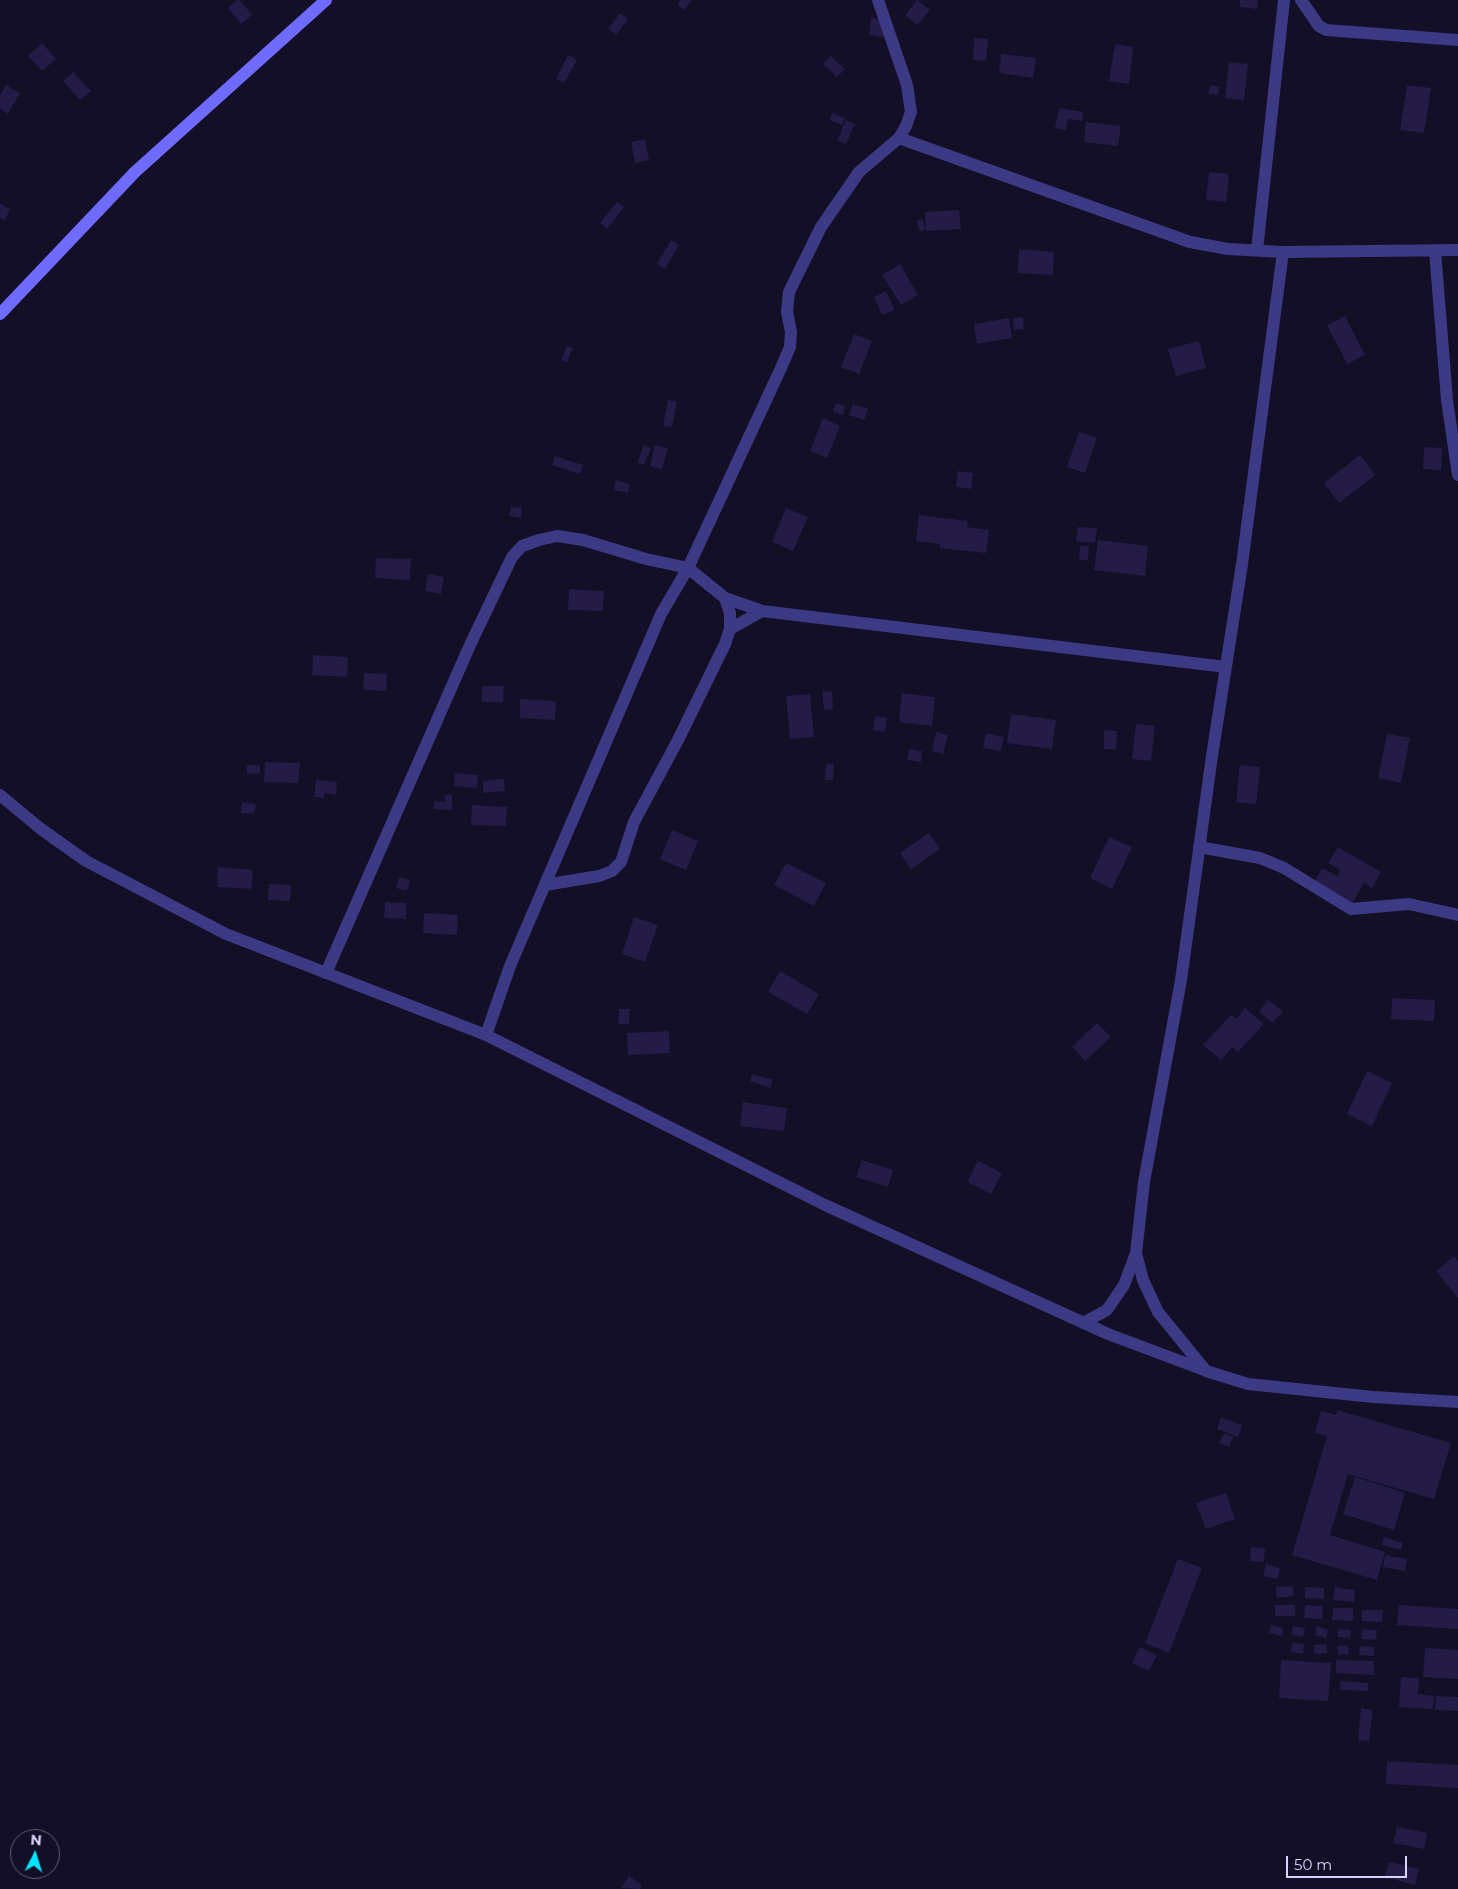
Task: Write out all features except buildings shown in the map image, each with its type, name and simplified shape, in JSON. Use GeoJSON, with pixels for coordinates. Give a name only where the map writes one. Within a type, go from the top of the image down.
{"type":"FeatureCollection","features":[{"type":"Feature","properties":{"kind":"street"},"geometry":{"type":"LineString","coordinates":[[0,314],[135,172],[326,0]]}},
{"type":"Feature","properties":{"kind":"street"},"geometry":{"type":"LineString","coordinates":[[486,1035],[510,966],[661,614],[688,568],[746,448],[790,347],[791,332],[787,312],[789,292],[821,227],[859,172],[899,138],[906,126],[911,112],[907,85],[878,0]]}},
{"type":"Feature","properties":{"kind":"street"},"geometry":{"type":"LineString","coordinates":[[1257,250],[1284,0]]}},
{"type":"Feature","properties":{"kind":"street"},"geometry":{"type":"LineString","coordinates":[[1301,0],[1319,26],[1326,30],[1458,40]]}},
{"type":"Feature","properties":{"kind":"street"},"geometry":{"type":"LineString","coordinates":[[899,138],[1190,242],[1283,252],[1458,250]]}},
{"type":"Feature","properties":{"kind":"street"},"geometry":{"type":"LineString","coordinates":[[1435,251],[1447,400],[1458,475]]}},
{"type":"Feature","properties":{"kind":"street"},"geometry":{"type":"LineString","coordinates":[[1083,1323],[1106,1310],[1124,1284],[1136,1253],[1144,1182],[1181,980],[1199,847],[1244,555],[1283,252]]}},
{"type":"Feature","properties":{"kind":"street"},"geometry":{"type":"LineString","coordinates":[[326,974],[470,645],[512,557],[522,546],[557,536],[583,540],[646,559],[688,568],[726,598],[762,611],[1226,667]]}},
{"type":"Feature","properties":{"kind":"street"},"geometry":{"type":"LineString","coordinates":[[545,885],[599,876],[612,871],[621,862],[634,822],[678,740],[730,629],[730,613],[726,598]]}},
{"type":"Feature","properties":{"kind":"street"},"geometry":{"type":"LineString","coordinates":[[730,629],[762,611]]}},
{"type":"Feature","properties":{"kind":"street"},"geometry":{"type":"LineString","coordinates":[[0,795],[40,829],[86,861],[226,934],[486,1035],[825,1205],[1083,1323],[1206,1371],[1248,1384],[1373,1397],[1458,1402]]}},
{"type":"Feature","properties":{"kind":"street"},"geometry":{"type":"LineString","coordinates":[[1199,847],[1260,858],[1284,868],[1351,909],[1408,904],[1458,914]]}},
{"type":"Feature","properties":{"kind":"street"},"geometry":{"type":"LineString","coordinates":[[1136,1253],[1143,1280],[1158,1312],[1206,1371]]}}]}
